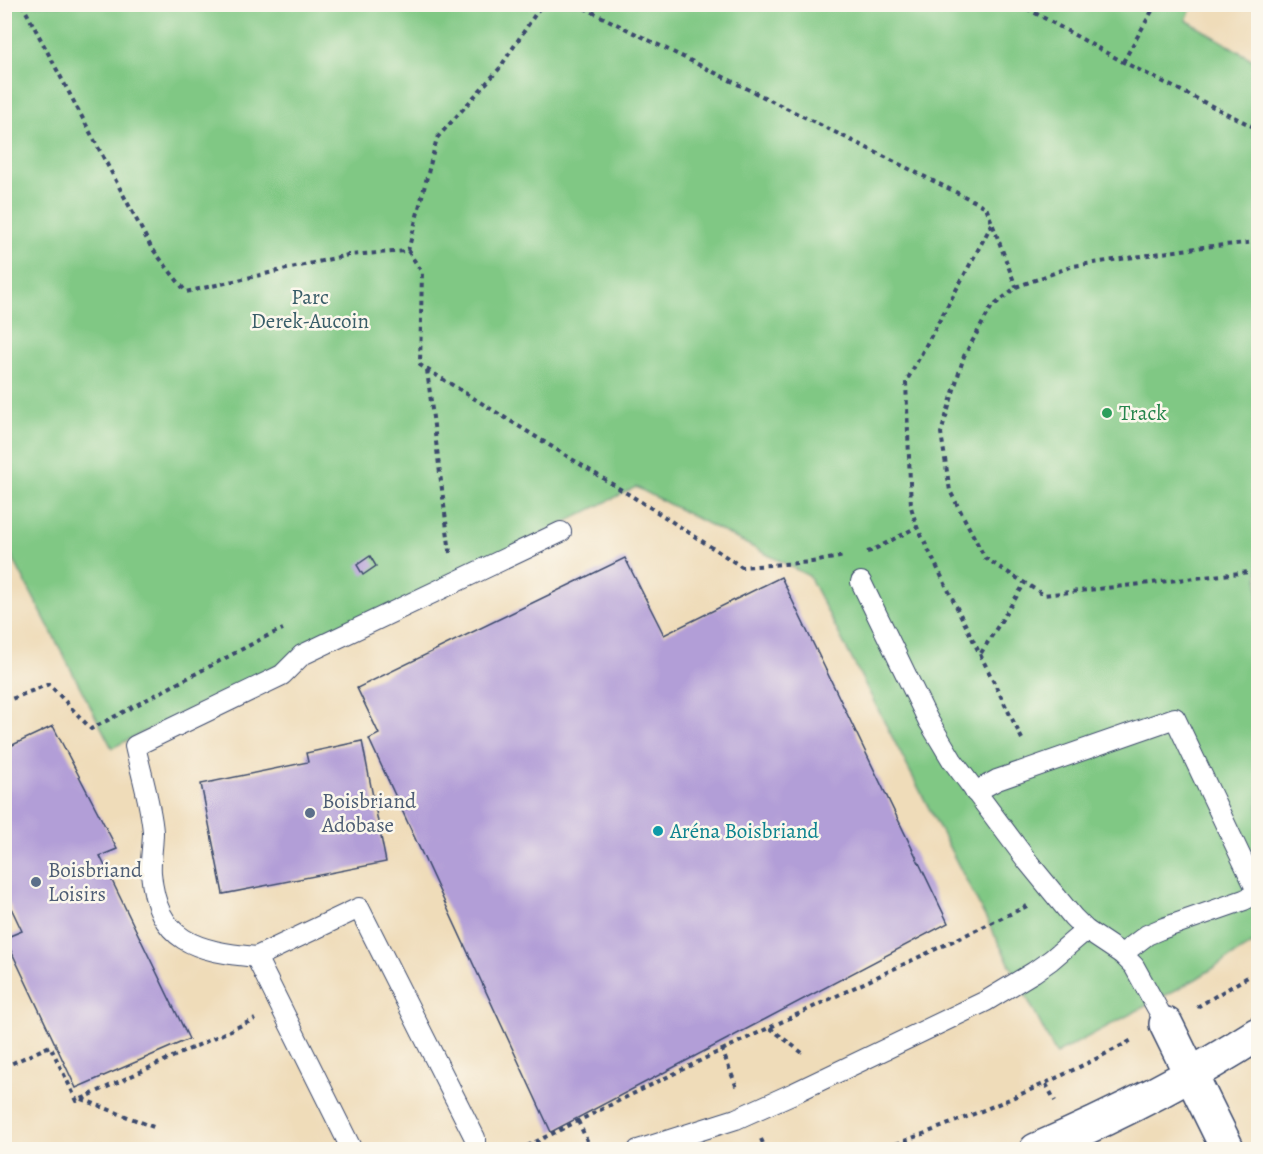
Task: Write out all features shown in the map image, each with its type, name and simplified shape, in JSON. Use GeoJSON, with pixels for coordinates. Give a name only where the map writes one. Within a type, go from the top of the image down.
{"type":"FeatureCollection","features":[{"type":"Feature","properties":{"kind":"street"},"geometry":{"type":"LineString","coordinates":[[1166,1024],[1228,1149]]}},
{"type":"Feature","properties":{"kind":"street"},"geometry":{"type":"LineString","coordinates":[[1036,1149],[1073,1142],[1111,1117],[1191,1074],[1258,1034]]}},
{"type":"Feature","properties":{"kind":"lane"},"geometry":{"type":"LineString","coordinates":[[475,1149],[475,1138],[359,908],[256,957],[224,953],[186,941],[175,934],[158,907],[151,872],[153,831],[135,747],[282,675],[302,655],[561,532]]}},
{"type":"Feature","properties":{"kind":"lane"},"geometry":{"type":"LineString","coordinates":[[861,582],[946,752],[1028,862],[1073,917],[1086,930],[1122,954],[1134,966],[1166,1024]]}},
{"type":"Feature","properties":{"kind":"lane"},"geometry":{"type":"LineString","coordinates":[[975,792],[997,780],[1175,718],[1258,893],[1147,935],[1122,954]]}},
{"type":"Feature","properties":{"kind":"lane"},"geometry":{"type":"LineString","coordinates":[[638,1149],[736,1119],[986,1001],[1051,960],[1086,930]]}},
{"type":"Feature","properties":{"kind":"lane"},"geometry":{"type":"LineString","coordinates":[[256,957],[352,1149]]}},
{"type":"Feature","properties":{"kind":"path"},"geometry":{"type":"LineString","coordinates":[[22,4],[151,247],[186,292],[348,255],[408,251]]}},
{"type":"Feature","properties":{"kind":"path"},"geometry":{"type":"LineString","coordinates":[[542,4],[499,69],[437,138],[408,251],[422,272],[420,365],[742,567],[812,562],[847,556]]}},
{"type":"Feature","properties":{"kind":"path"},"geometry":{"type":"LineString","coordinates":[[576,4],[986,207],[1016,287]]}},
{"type":"Feature","properties":{"kind":"path"},"geometry":{"type":"LineString","coordinates":[[1019,4],[1123,62],[1258,129]]}},
{"type":"Feature","properties":{"kind":"path"},"geometry":{"type":"LineString","coordinates":[[1123,62],[1156,4]]}},
{"type":"Feature","properties":{"kind":"path"},"geometry":{"type":"LineString","coordinates":[[992,224],[906,382],[911,507],[917,527],[1036,767]]}},
{"type":"Feature","properties":{"kind":"path"},"geometry":{"type":"LineString","coordinates":[[1258,242],[1203,247],[1073,266],[1016,287],[991,308],[964,356],[941,433],[950,491],[985,558],[1044,595],[1258,571]]}},
{"type":"Feature","properties":{"kind":"path"},"geometry":{"type":"LineString","coordinates":[[427,369],[450,555]]}},
{"type":"Feature","properties":{"kind":"path"},"geometry":{"type":"LineString","coordinates":[[859,553],[871,551],[917,527]]}},
{"type":"Feature","properties":{"kind":"path"},"geometry":{"type":"LineString","coordinates":[[981,653],[1025,583]]}},
{"type":"Feature","properties":{"kind":"path"},"geometry":{"type":"LineString","coordinates":[[4,702],[50,684],[92,729],[269,635],[289,627]]}},
{"type":"Feature","properties":{"kind":"path"},"geometry":{"type":"LineString","coordinates":[[519,1149],[1001,918]]}},
{"type":"Feature","properties":{"kind":"path"},"geometry":{"type":"LineString","coordinates":[[1198,1007],[1258,971]]}},
{"type":"Feature","properties":{"kind":"path"},"geometry":{"type":"LineString","coordinates":[[770,1028],[831,1076]]}},
{"type":"Feature","properties":{"kind":"path"},"geometry":{"type":"LineString","coordinates":[[4,1067],[50,1046],[77,1101],[227,1032]]}},
{"type":"Feature","properties":{"kind":"path"},"geometry":{"type":"LineString","coordinates":[[879,1149],[892,1147],[1020,1095],[1065,1075],[1136,1038]]}},
{"type":"Feature","properties":{"kind":"path"},"geometry":{"type":"LineString","coordinates":[[722,1050],[737,1088]]}},
{"type":"Feature","properties":{"kind":"path"},"geometry":{"type":"LineString","coordinates":[[82,1099],[156,1128]]}},
{"type":"Feature","properties":{"kind":"path"},"geometry":{"type":"LineString","coordinates":[[578,1121],[590,1147]]}},
{"type":"Feature","properties":{"kind":"green space","name":"Parc Derek-Aucoin"},"geometry":{"type":"Polygon","coordinates":[[[1193,4],[1186,20],[1258,63],[1258,940],[1196,979],[1056,1054],[809,576],[636,487],[112,748],[5,543],[5,5],[1193,4]]]}},
{"type":"Feature","properties":{"kind":"building"},"geometry":{"type":"Polygon","coordinates":[[[370,556],[376,566],[363,575],[357,565],[370,556]]]}},
{"type":"Feature","properties":{"kind":"building","name":"Aréna Boisbriand"},"geometry":{"type":"Polygon","coordinates":[[[625,558],[664,635],[781,577],[948,923],[551,1132],[369,739],[379,734],[357,688],[625,558]]]}},
{"type":"Feature","properties":{"kind":"building"},"geometry":{"type":"Polygon","coordinates":[[[53,726],[117,849],[100,856],[189,1039],[76,1088],[5,938],[22,931],[4,893],[4,749],[53,726]]]}},
{"type":"Feature","properties":{"kind":"building","name":"Boisbriand Adobase"},"geometry":{"type":"Polygon","coordinates":[[[362,741],[386,862],[223,894],[201,784],[308,762],[306,753],[362,741]]]}},
{"type":"Feature","properties":{"kind":"place","name":"Track"},"geometry":{"type":"Point","coordinates":[1107,413]}},
{"type":"Feature","properties":{"kind":"place","name":"Boisbriand Adobase"},"geometry":{"type":"Point","coordinates":[310,813]}},
{"type":"Feature","properties":{"kind":"place","name":"Aréna Boisbriand"},"geometry":{"type":"Point","coordinates":[658,831]}},
{"type":"Feature","properties":{"kind":"place","name":"Boisbriand Loisirs"},"geometry":{"type":"Point","coordinates":[36,882]}}]}
